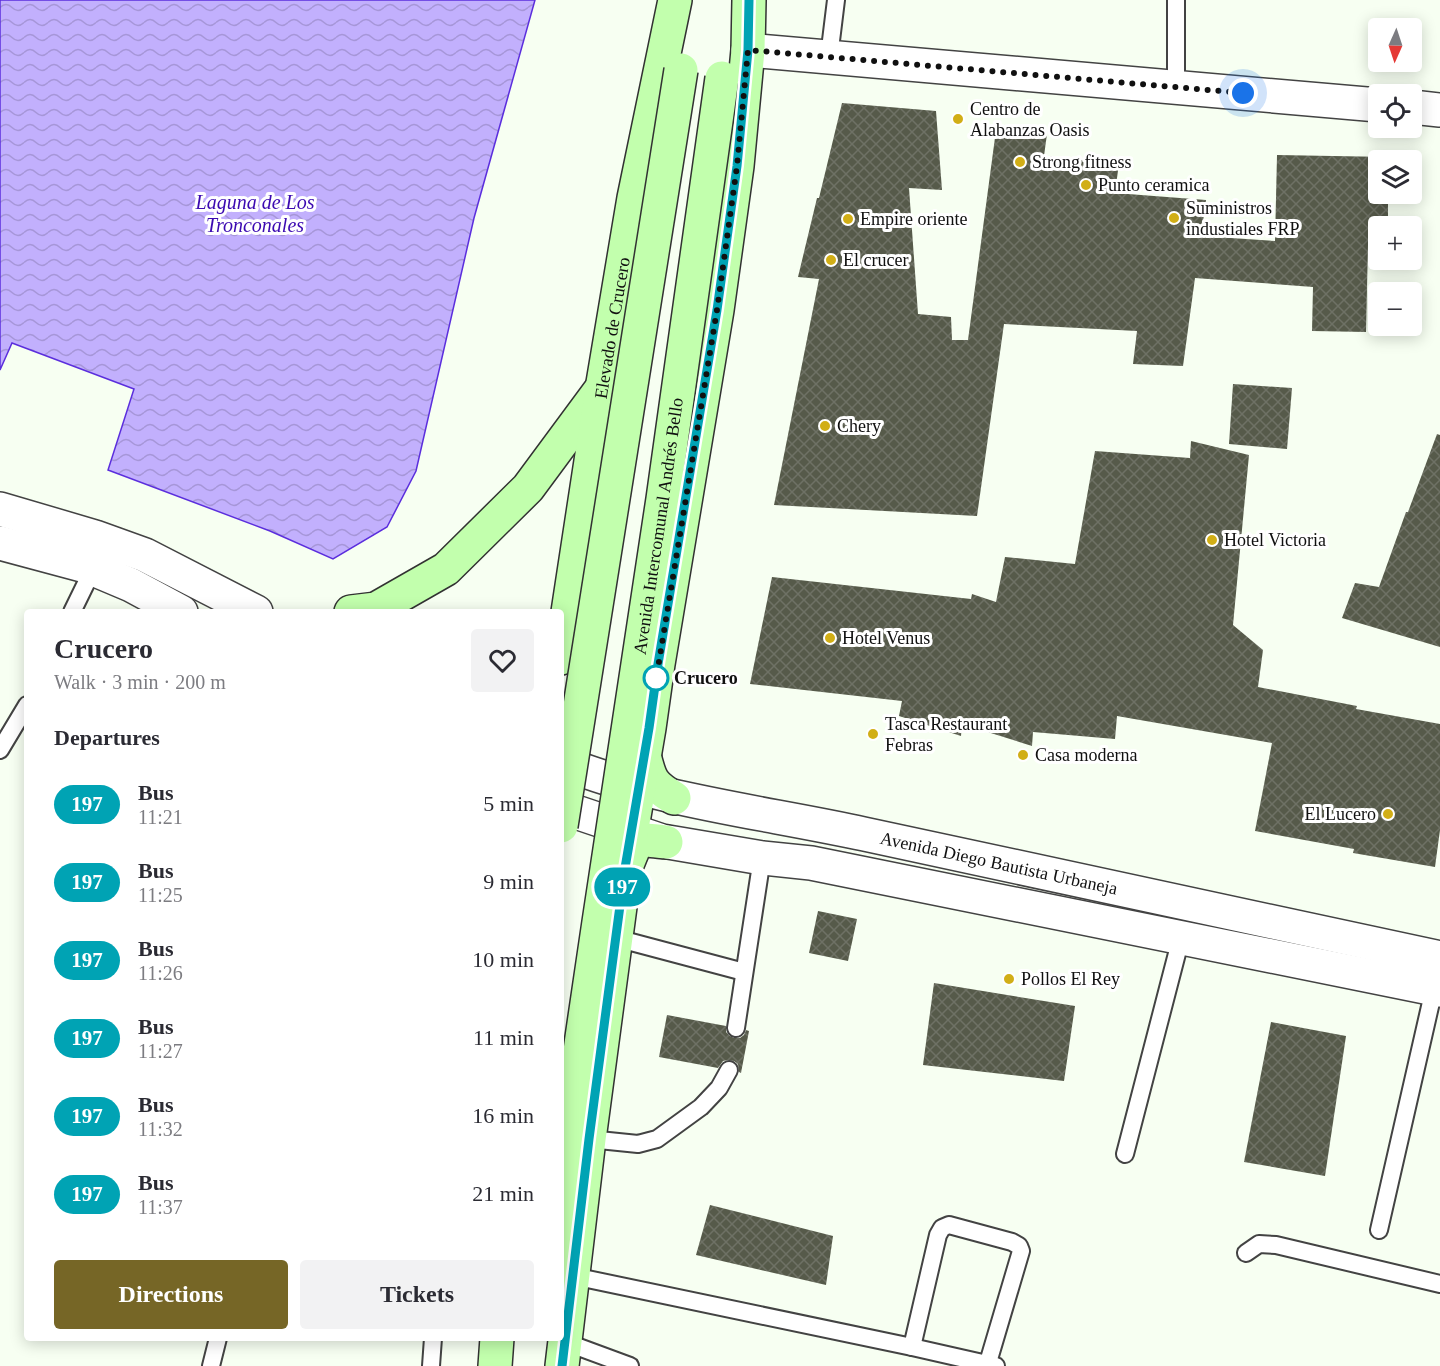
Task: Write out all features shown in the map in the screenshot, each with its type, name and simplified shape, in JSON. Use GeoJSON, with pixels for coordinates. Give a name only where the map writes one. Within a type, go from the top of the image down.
{"type":"FeatureCollection","features":[{"type":"Feature","properties":{"kind":"main road","name":"Elevado de Crucero"},"geometry":{"type":"LineString","coordinates":[[564,638],[634,198],[675,0]]}},
{"type":"Feature","properties":{"kind":"main road"},"geometry":{"type":"LineString","coordinates":[[564,807],[681,70],[686,0]]}},
{"type":"Feature","properties":{"kind":"main road","name":"Avenida Intercomunal Andrés Bello"},"geometry":{"type":"LineString","coordinates":[[564,1166],[663,499],[722,78],[736,0]]}},
{"type":"Feature","properties":{"kind":"main road"},"geometry":{"type":"LineString","coordinates":[[564,1320],[573,1276],[625,868],[717,310],[737,166],[748,50],[749,0]]}},
{"type":"Feature","properties":{"kind":"main road"},"geometry":{"type":"LineString","coordinates":[[376,609],[446,568],[528,488],[602,388]]}},
{"type":"Feature","properties":{"kind":"main road"},"geometry":{"type":"LineString","coordinates":[[644,755],[653,782],[659,789],[674,798]]}},
{"type":"Feature","properties":{"kind":"main road"},"geometry":{"type":"LineString","coordinates":[[625,868],[635,844],[639,841],[643,839],[666,842]]}},
{"type":"Feature","properties":{"kind":"main road"},"geometry":{"type":"LineString","coordinates":[[480,1366],[481,1341]]}},
{"type":"Feature","properties":{"kind":"main road"},"geometry":{"type":"LineString","coordinates":[[495,1366],[497,1341]]}},
{"type":"Feature","properties":{"kind":"main road"},"geometry":{"type":"LineString","coordinates":[[543,1366],[558,1349]]}},
{"type":"Feature","properties":{"kind":"street"},"geometry":{"type":"LineString","coordinates":[[748,50],[1368,104]]}},
{"type":"Feature","properties":{"kind":"street"},"geometry":{"type":"LineString","coordinates":[[1422,108],[1440,110]]}},
{"type":"Feature","properties":{"kind":"street"},"geometry":{"type":"LineString","coordinates":[[0,509],[95,537],[145,555],[250,609]]}},
{"type":"Feature","properties":{"kind":"street"},"geometry":{"type":"LineString","coordinates":[[0,543],[93,569],[131,585],[175,609]]}},
{"type":"Feature","properties":{"kind":"street","name":"Avenida Diego Bautista Urbaneja"},"geometry":{"type":"LineString","coordinates":[[564,763],[589,774],[674,798],[809,822],[1438,979]]}},
{"type":"Feature","properties":{"kind":"street","name":"Avenida Diego Bautista Urbaneja"},"geometry":{"type":"LineString","coordinates":[[564,808],[666,842],[762,858],[811,863],[1181,938],[1438,979]]}},
{"type":"Feature","properties":{"kind":"lane"},"geometry":{"type":"LineString","coordinates":[[829,57],[836,0]]}},
{"type":"Feature","properties":{"kind":"lane"},"geometry":{"type":"LineString","coordinates":[[1176,0],[1176,87]]}},
{"type":"Feature","properties":{"kind":"lane"},"geometry":{"type":"LineString","coordinates":[[73,609],[93,569]]}},
{"type":"Feature","properties":{"kind":"lane"},"geometry":{"type":"LineString","coordinates":[[0,750],[24,710]]}},
{"type":"Feature","properties":{"kind":"lane"},"geometry":{"type":"LineString","coordinates":[[736,1028],[762,858]]}},
{"type":"Feature","properties":{"kind":"lane"},"geometry":{"type":"LineString","coordinates":[[616,938],[744,972]]}},
{"type":"Feature","properties":{"kind":"lane"},"geometry":{"type":"LineString","coordinates":[[1125,1154],[1181,938]]}},
{"type":"Feature","properties":{"kind":"lane"},"geometry":{"type":"LineString","coordinates":[[1379,1230],[1438,979]]}},
{"type":"Feature","properties":{"kind":"lane"},"geometry":{"type":"LineString","coordinates":[[589,1139],[638,1144],[657,1139],[701,1107],[719,1088],[729,1070]]}},
{"type":"Feature","properties":{"kind":"lane"},"geometry":{"type":"LineString","coordinates":[[573,1276],[912,1347],[990,1366],[1021,1251],[1019,1246],[950,1225],[942,1228],[938,1235],[912,1347]]}},
{"type":"Feature","properties":{"kind":"lane"},"geometry":{"type":"LineString","coordinates":[[1246,1253],[1258,1244],[1276,1245],[1440,1284]]}},
{"type":"Feature","properties":{"kind":"lane"},"geometry":{"type":"LineString","coordinates":[[211,1366],[217,1341]]}},
{"type":"Feature","properties":{"kind":"lane"},"geometry":{"type":"LineString","coordinates":[[431,1366],[434,1341]]}},
{"type":"Feature","properties":{"kind":"lane"},"geometry":{"type":"LineString","coordinates":[[558,1349],[630,1366]]}},
{"type":"Feature","properties":{"kind":"water","name":"Laguna de Los Tronconales"},"geometry":{"type":"Polygon","coordinates":[[[0,0],[535,0],[474,218],[416,471],[387,527],[333,559],[270,531],[108,470],[134,389],[12,343],[0,370],[0,0]]]}},
{"type":"Feature","properties":{"kind":"building"},"geometry":{"type":"Polygon","coordinates":[[[842,103],[936,111],[942,190],[909,188],[918,314],[951,317],[952,340],[968,340],[996,130],[1047,134],[1044,156],[1119,163],[1115,193],[1206,200],[1201,236],[1275,241],[1277,155],[1368,157],[1368,204],[1388,204],[1388,216],[1368,216],[1366,332],[1312,331],[1313,287],[1195,278],[1183,366],[1133,364],[1137,331],[1004,324],[977,516],[774,505],[819,279],[798,277],[817,198],[819,198],[842,103]]]}},
{"type":"Feature","properties":{"kind":"building"},"geometry":{"type":"Polygon","coordinates":[[[1233,384],[1292,388],[1287,449],[1229,444],[1233,384]]]}},
{"type":"Feature","properties":{"kind":"building"},"geometry":{"type":"Polygon","coordinates":[[[1437,434],[1440,435],[1440,647],[1342,618],[1355,583],[1379,587],[1437,434]]]}},
{"type":"Feature","properties":{"kind":"building"},"geometry":{"type":"Polygon","coordinates":[[[1191,441],[1249,455],[1233,625],[1263,650],[1258,687],[1357,706],[1356,709],[1440,724],[1440,830],[1435,867],[1353,853],[1354,849],[1255,831],[1272,743],[1117,716],[1115,739],[1033,732],[1032,746],[962,724],[961,736],[899,716],[902,701],[750,684],[772,577],[971,599],[972,594],[996,602],[1005,557],[1075,564],[1095,451],[1190,458],[1191,441]]]}},
{"type":"Feature","properties":{"kind":"building"},"geometry":{"type":"Polygon","coordinates":[[[818,911],[857,919],[848,961],[809,953],[818,911]]]}},
{"type":"Feature","properties":{"kind":"building"},"geometry":{"type":"Polygon","coordinates":[[[934,983],[1075,1006],[1064,1081],[923,1065],[934,983]]]}},
{"type":"Feature","properties":{"kind":"building"},"geometry":{"type":"Polygon","coordinates":[[[667,1015],[726,1026],[726,1032],[734,1038],[740,1038],[746,1030],[749,1031],[741,1073],[738,1064],[729,1060],[723,1061],[718,1068],[659,1057],[667,1015]]]}},
{"type":"Feature","properties":{"kind":"building"},"geometry":{"type":"Polygon","coordinates":[[[1271,1022],[1346,1036],[1325,1176],[1244,1162],[1271,1022]]]}},
{"type":"Feature","properties":{"kind":"building"},"geometry":{"type":"Polygon","coordinates":[[[710,1205],[833,1236],[826,1285],[696,1255],[710,1205]]]}},
{"type":"Feature","properties":{"kind":"bus line","name":"197"},"geometry":{"type":"LineString","coordinates":[[562,1366],[625,868],[717,310],[737,166],[748,50],[749,0]]}},
{"type":"Feature","properties":{"kind":"place","name":"Centro de Alabanzas Oasis"},"geometry":{"type":"Point","coordinates":[958,119]}},
{"type":"Feature","properties":{"kind":"place","name":"Strong fitness"},"geometry":{"type":"Point","coordinates":[1020,162]}},
{"type":"Feature","properties":{"kind":"place","name":"Punto ceramica"},"geometry":{"type":"Point","coordinates":[1086,185]}},
{"type":"Feature","properties":{"kind":"place","name":"Suministros industiales FRP"},"geometry":{"type":"Point","coordinates":[1174,218]}},
{"type":"Feature","properties":{"kind":"place","name":"Empire oriente"},"geometry":{"type":"Point","coordinates":[848,219]}},
{"type":"Feature","properties":{"kind":"place","name":"El crucer"},"geometry":{"type":"Point","coordinates":[831,260]}},
{"type":"Feature","properties":{"kind":"place","name":"Chery"},"geometry":{"type":"Point","coordinates":[825,426]}},
{"type":"Feature","properties":{"kind":"place","name":"Hotel Victoria"},"geometry":{"type":"Point","coordinates":[1212,540]}},
{"type":"Feature","properties":{"kind":"place","name":"Hotel Venus"},"geometry":{"type":"Point","coordinates":[830,638]}},
{"type":"Feature","properties":{"kind":"place","name":"Crucero"},"geometry":{"type":"Point","coordinates":[656,678]}},
{"type":"Feature","properties":{"kind":"place","name":"Tasca Restaurant Febras"},"geometry":{"type":"Point","coordinates":[873,734]}},
{"type":"Feature","properties":{"kind":"place","name":"Casa moderna"},"geometry":{"type":"Point","coordinates":[1023,755]}},
{"type":"Feature","properties":{"kind":"place","name":"El Lucero"},"geometry":{"type":"Point","coordinates":[1388,814]}},
{"type":"Feature","properties":{"kind":"place","name":"Pollos El Rey"},"geometry":{"type":"Point","coordinates":[1009,979]}},
{"type":"Feature","properties":{"kind":"route"},"geometry":{"type":"LineString","coordinates":[[656,678],[655,686],[717,310],[737,166],[748,50],[1243,93]]}}]}
